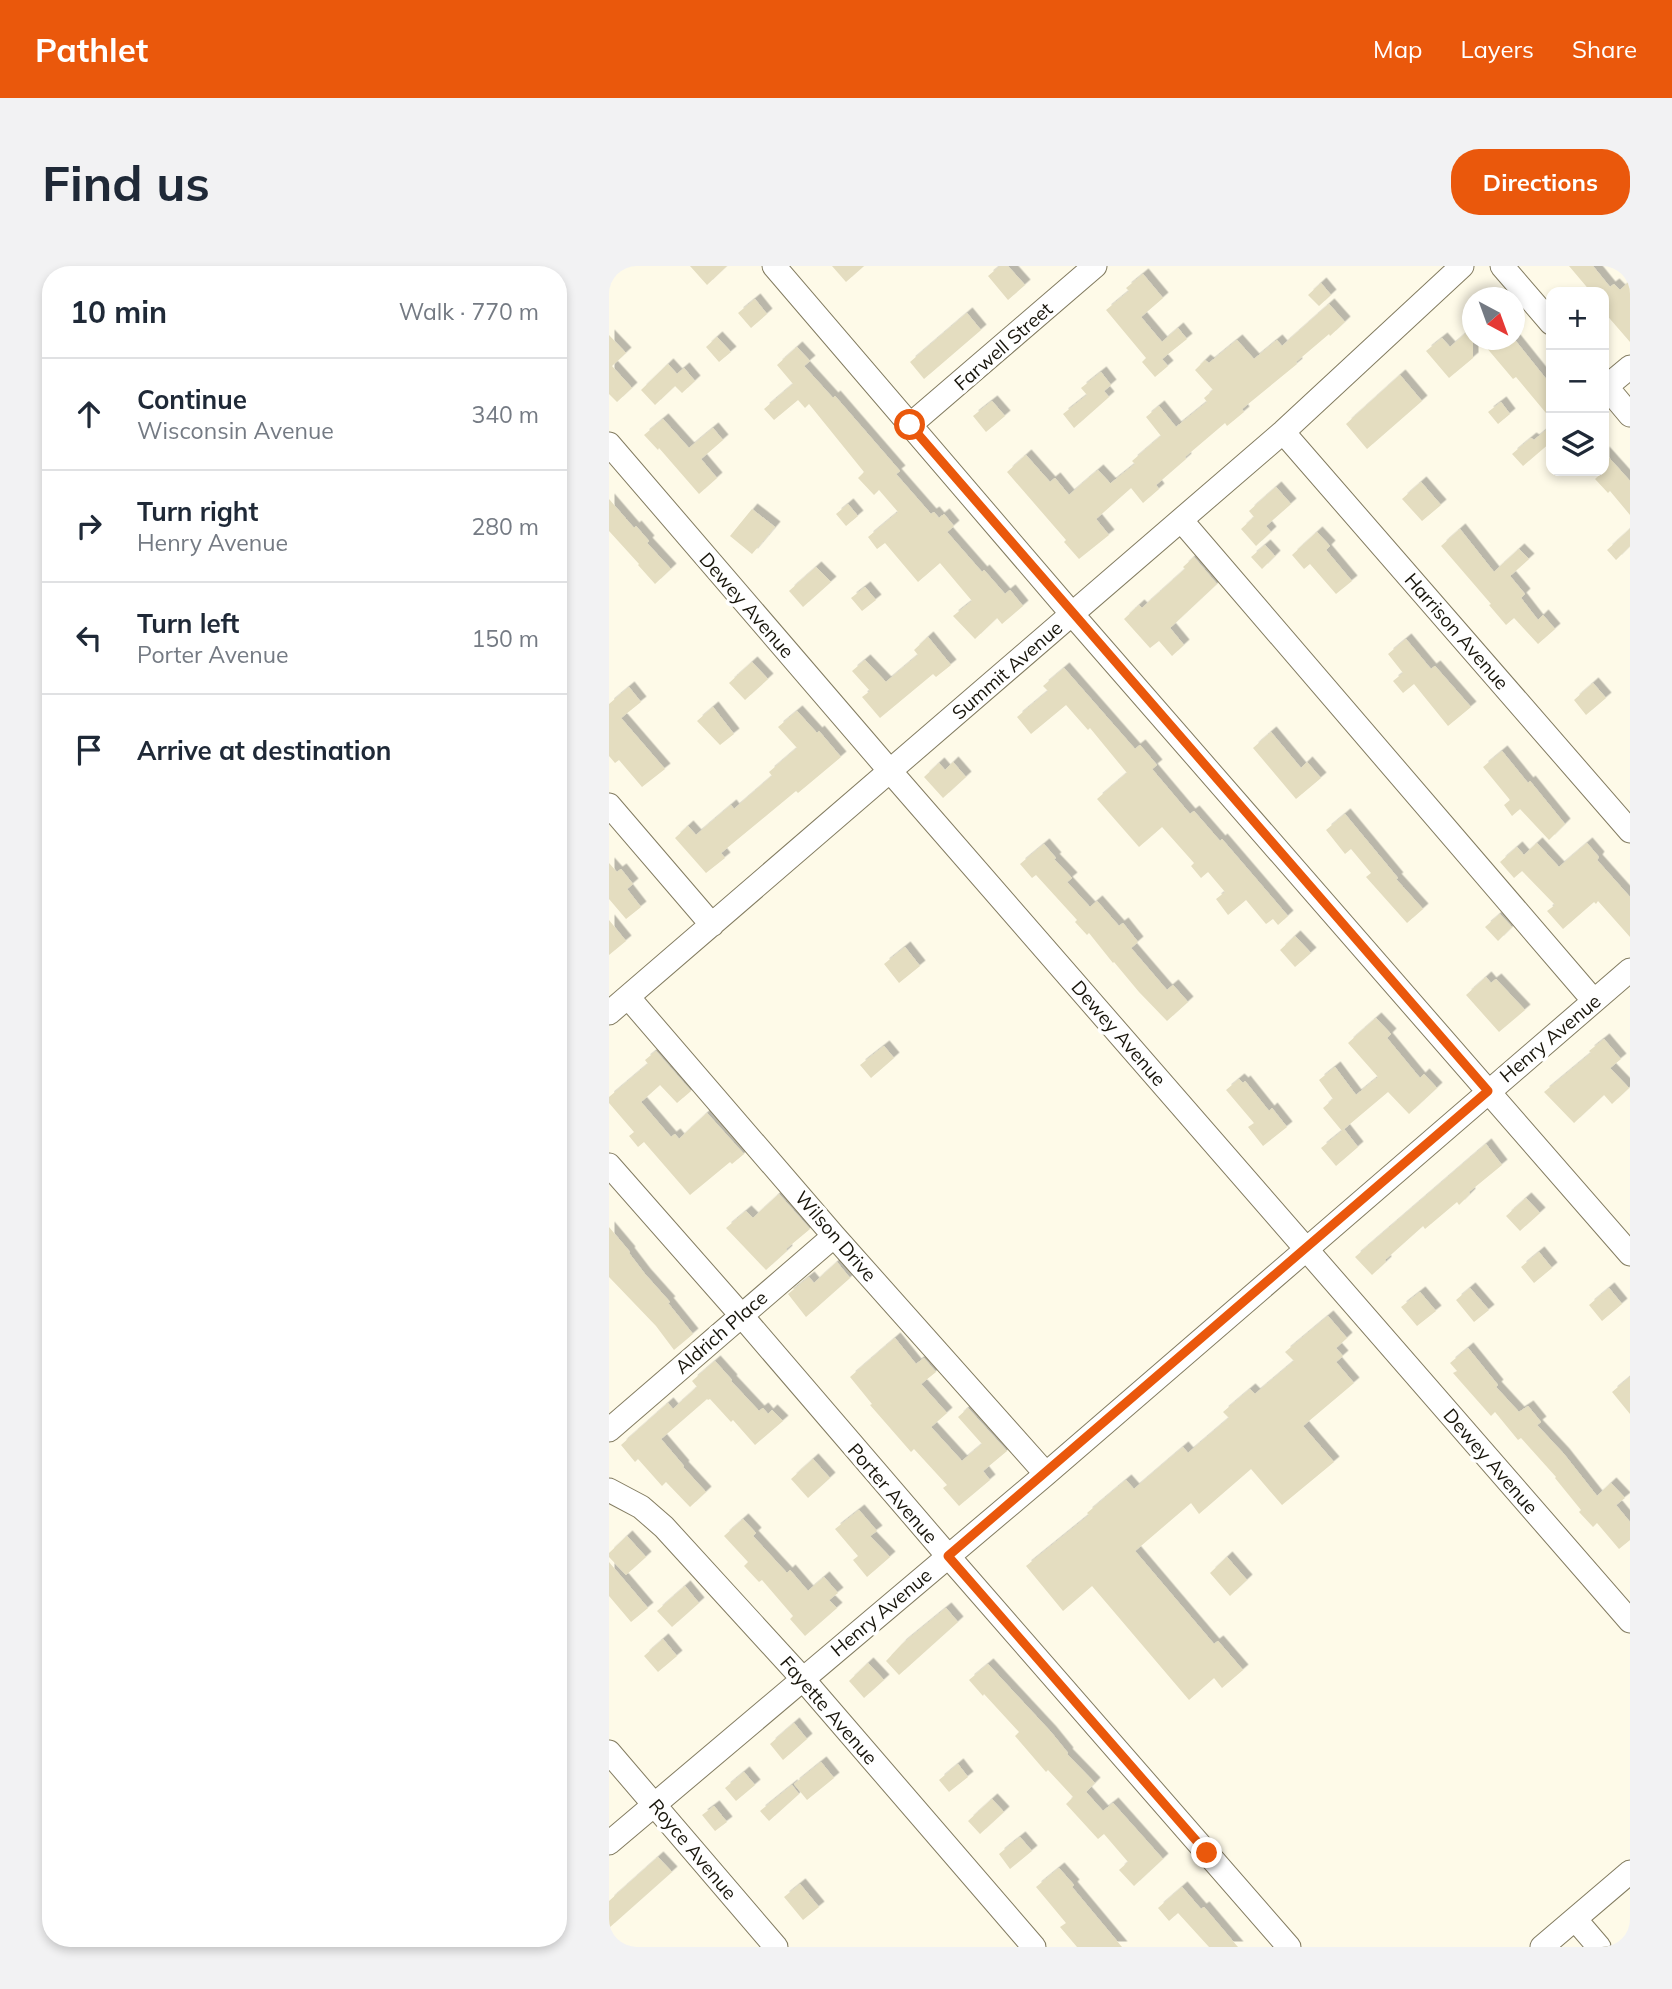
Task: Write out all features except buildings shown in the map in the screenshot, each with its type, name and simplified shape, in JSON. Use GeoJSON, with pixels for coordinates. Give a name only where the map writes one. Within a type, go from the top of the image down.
{"type":"FeatureCollection","features":[{"type":"Feature","properties":{"kind":"street"},"geometry":{"type":"LineString","coordinates":[[773,266],[1630,1254]]}},
{"type":"Feature","properties":{"kind":"street","name":"Farwell Street"},"geometry":{"type":"LineString","coordinates":[[910,425],[1095,266]]}},
{"type":"Feature","properties":{"kind":"street","name":"Summit Avenue"},"geometry":{"type":"LineString","coordinates":[[609,1013],[1283,432],[1462,266]]}},
{"type":"Feature","properties":{"kind":"street"},"geometry":{"type":"LineString","coordinates":[[1502,266],[1546,317]]}},
{"type":"Feature","properties":{"kind":"street"},"geometry":{"type":"LineString","coordinates":[[1609,383],[1630,367]]}},
{"type":"Feature","properties":{"kind":"street"},"geometry":{"type":"LineString","coordinates":[[1609,391],[1630,415]]}},
{"type":"Feature","properties":{"kind":"street","name":"Harrison Avenue"},"geometry":{"type":"LineString","coordinates":[[1283,432],[1630,831]]}},
{"type":"Feature","properties":{"kind":"street","name":"Dewey Avenue"},"geometry":{"type":"LineString","coordinates":[[609,444],[1630,1621]]}},
{"type":"Feature","properties":{"kind":"street"},"geometry":{"type":"LineString","coordinates":[[1181,520],[1594,1001]]}},
{"type":"Feature","properties":{"kind":"street"},"geometry":{"type":"LineString","coordinates":[[609,805],[712,925]]}},
{"type":"Feature","properties":{"kind":"street","name":"Henry Avenue"},"geometry":{"type":"LineString","coordinates":[[609,1843],[1046,1474],[1630,970]]}},
{"type":"Feature","properties":{"kind":"street","name":"Wilson Drive"},"geometry":{"type":"LineString","coordinates":[[628,997],[834,1236],[1046,1474]]}},
{"type":"Feature","properties":{"kind":"street","name":"Porter Avenue"},"geometry":{"type":"LineString","coordinates":[[609,1165],[1289,1947]]}},
{"type":"Feature","properties":{"kind":"street","name":"Aldrich Place"},"geometry":{"type":"LineString","coordinates":[[609,1430],[834,1236]]}},
{"type":"Feature","properties":{"kind":"street","name":"Fayette Avenue"},"geometry":{"type":"LineString","coordinates":[[609,1490],[641,1507],[664,1527],[802,1678],[1034,1947]]}},
{"type":"Feature","properties":{"kind":"street","name":"Royce Avenue"},"geometry":{"type":"LineString","coordinates":[[609,1752],[776,1947]]}},
{"type":"Feature","properties":{"kind":"street"},"geometry":{"type":"LineString","coordinates":[[1542,1947],[1630,1872]]}},
{"type":"Feature","properties":{"kind":"street"},"geometry":{"type":"LineString","coordinates":[[1575,1919],[1599,1947]]}},
{"type":"Feature","properties":{"kind":"route"},"geometry":{"type":"LineString","coordinates":[[910,425],[1488,1091],[948,1556],[1207,1853]]}}]}
